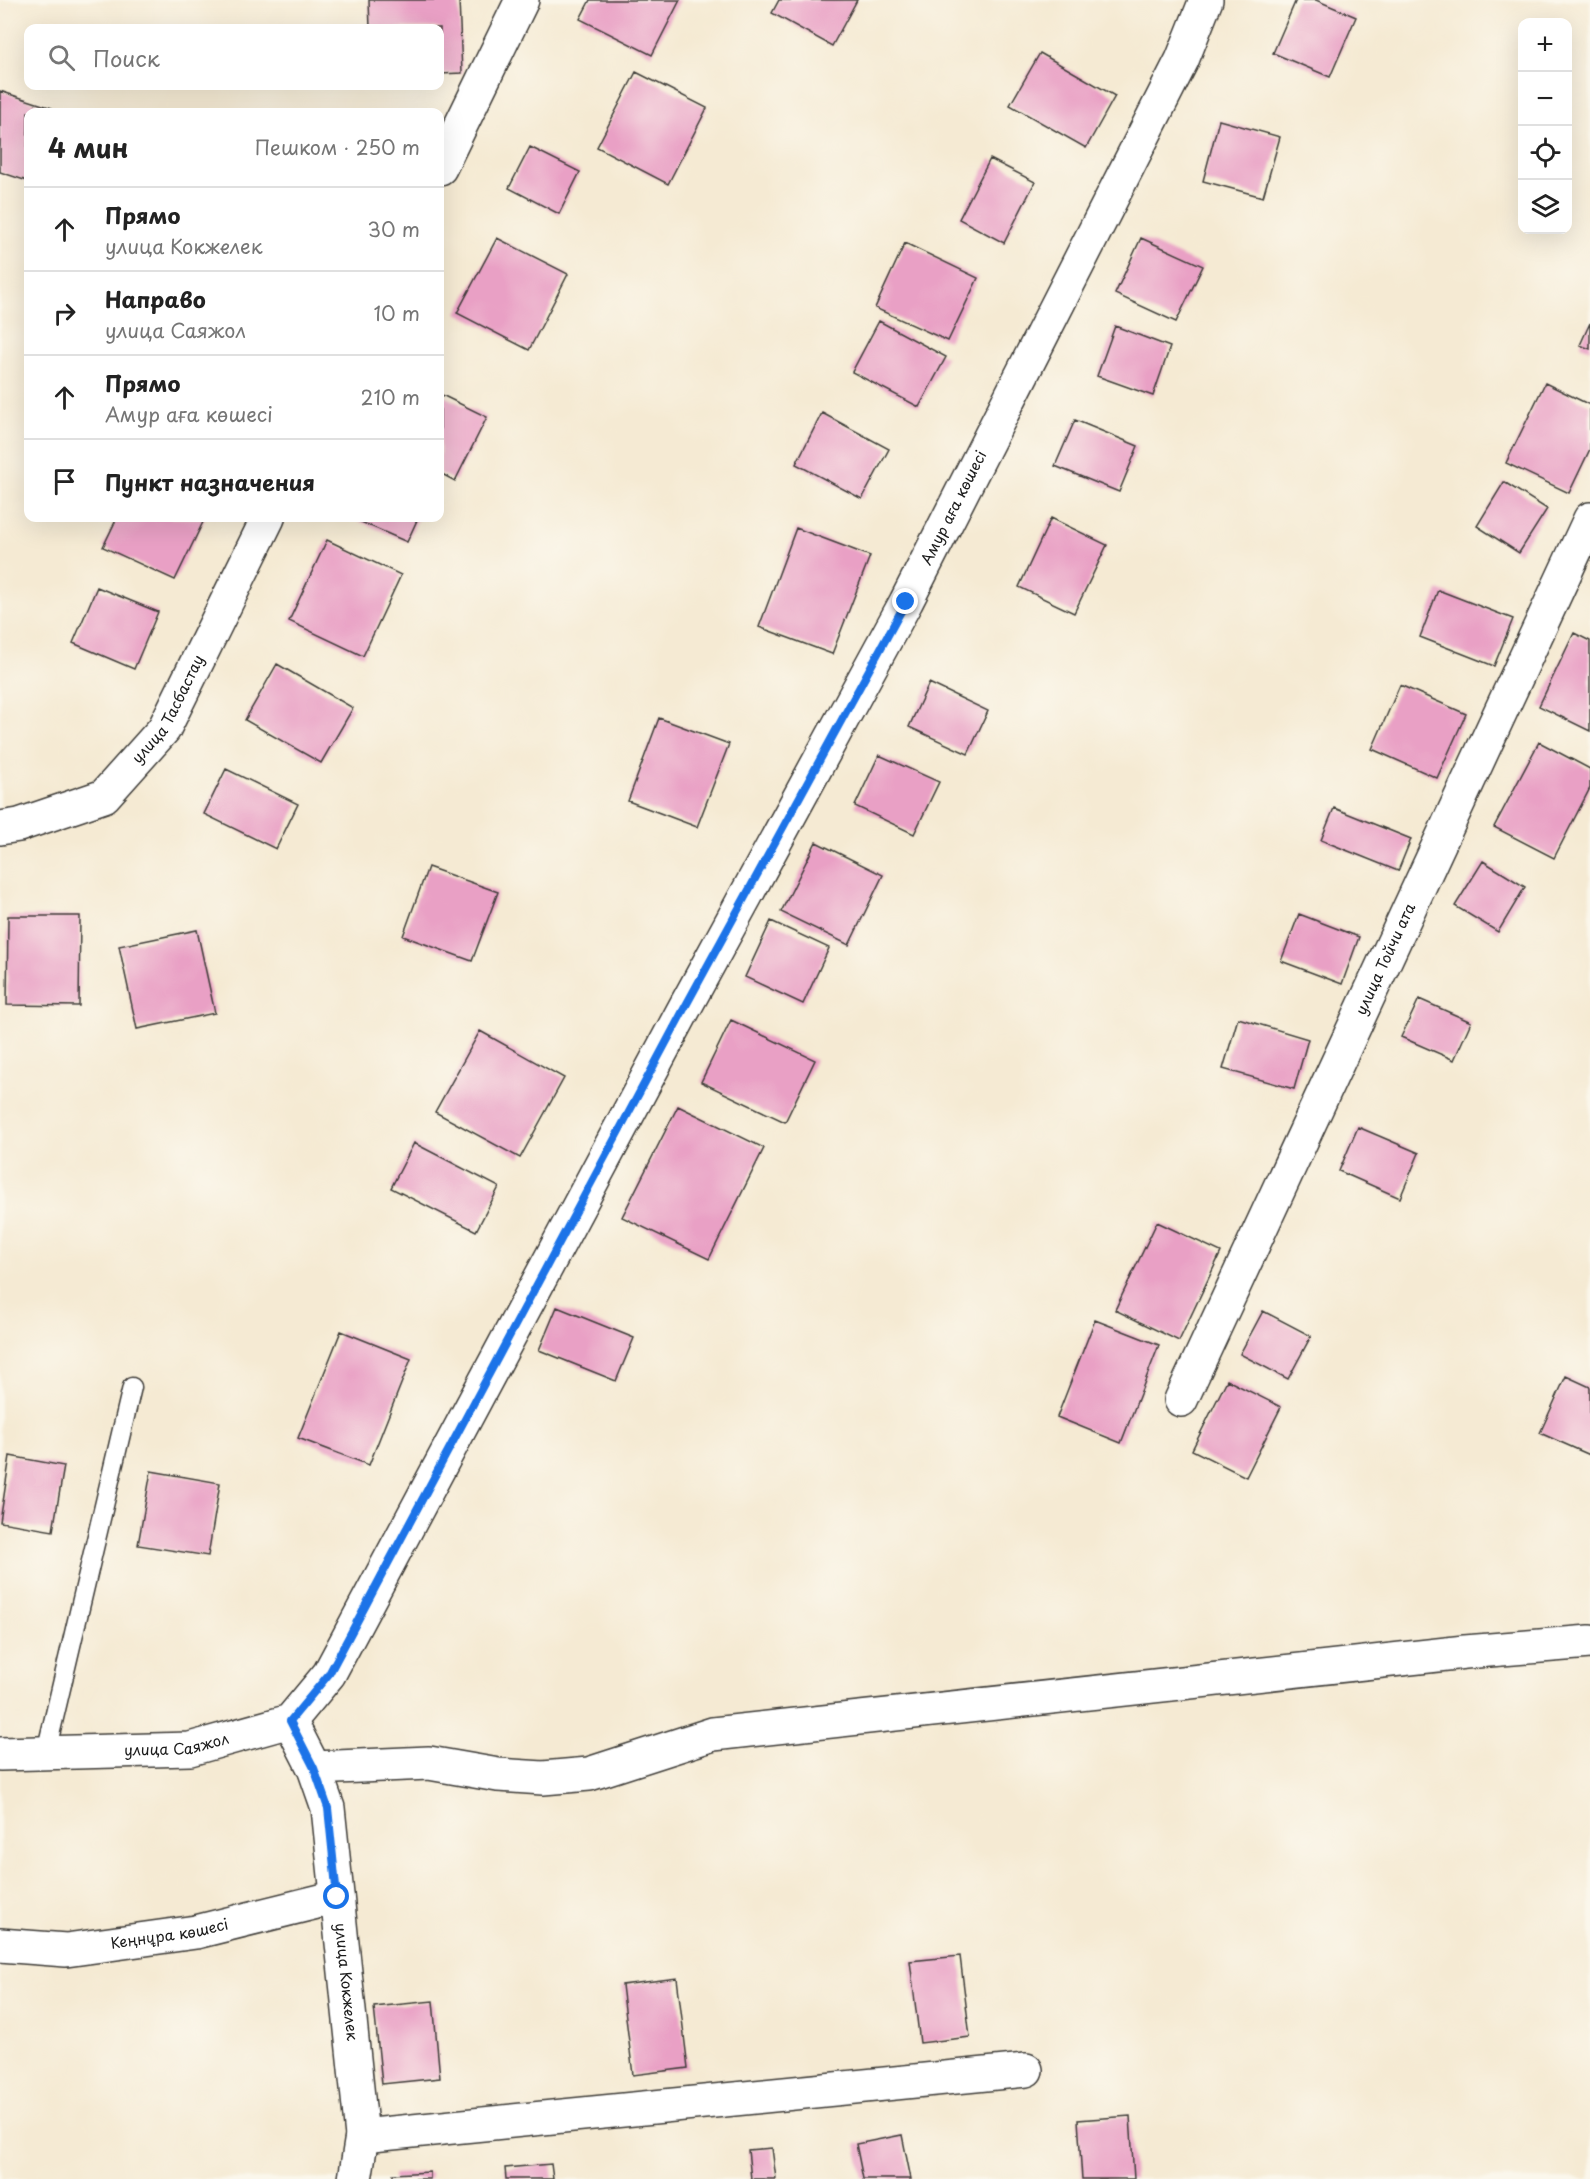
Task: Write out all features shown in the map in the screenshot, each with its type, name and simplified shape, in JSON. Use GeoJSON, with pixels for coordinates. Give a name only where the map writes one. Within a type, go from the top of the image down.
{"type":"FeatureCollection","features":[{"type":"Feature","properties":{"kind":"street"},"geometry":{"type":"LineString","coordinates":[[444,160],[522,0]]}},
{"type":"Feature","properties":{"kind":"street","name":"Амур аға көшесі"},"geometry":{"type":"LineString","coordinates":[[290,1721],[329,1674],[672,1030],[906,602],[1182,60],[1206,0]]}},
{"type":"Feature","properties":{"kind":"street","name":"улица Тойчи ата"},"geometry":{"type":"LineString","coordinates":[[1181,1400],[1590,519]]}},
{"type":"Feature","properties":{"kind":"street","name":"улица Тасбастау"},"geometry":{"type":"LineString","coordinates":[[0,828],[19,825],[104,796],[164,729],[265,522]]}},
{"type":"Feature","properties":{"kind":"street"},"geometry":{"type":"LineString","coordinates":[[314,1768],[429,1763],[498,1774],[543,1778],[589,1774],[713,1734],[1453,1654],[1590,1642]]}},
{"type":"Feature","properties":{"kind":"street","name":"улица Саяжол"},"geometry":{"type":"LineString","coordinates":[[0,1754],[190,1749],[290,1721]]}},
{"type":"Feature","properties":{"kind":"street","name":"улица Кокжелек"},"geometry":{"type":"LineString","coordinates":[[290,1721],[314,1768],[328,1808],[362,2136],[355,2179]]}},
{"type":"Feature","properties":{"kind":"street","name":"Кеңнұра көшесі"},"geometry":{"type":"LineString","coordinates":[[0,1945],[66,1950],[196,1932],[337,1897]]}},
{"type":"Feature","properties":{"kind":"street"},"geometry":{"type":"LineString","coordinates":[[362,2136],[1026,2070]]}},
{"type":"Feature","properties":{"kind":"lane"},"geometry":{"type":"LineString","coordinates":[[46,1752],[132,1387]]}},
{"type":"Feature","properties":{"kind":"building"},"geometry":{"type":"Polygon","coordinates":[[[369,0],[459,0],[462,73],[444,74],[444,24],[370,24],[369,0]]]}},
{"type":"Feature","properties":{"kind":"building"},"geometry":{"type":"Polygon","coordinates":[[[590,0],[680,0],[652,55],[580,19],[590,0]]]}},
{"type":"Feature","properties":{"kind":"building"},"geometry":{"type":"Polygon","coordinates":[[[779,0],[857,0],[832,46],[772,13],[779,0]]]}},
{"type":"Feature","properties":{"kind":"building"},"geometry":{"type":"Polygon","coordinates":[[[1296,0],[1316,0],[1356,17],[1330,77],[1273,53],[1296,0]]]}},
{"type":"Feature","properties":{"kind":"building"},"geometry":{"type":"Polygon","coordinates":[[[1040,53],[1115,96],[1086,148],[1010,105],[1040,53]]]}},
{"type":"Feature","properties":{"kind":"building"},"geometry":{"type":"Polygon","coordinates":[[[636,72],[707,108],[668,184],[597,147],[636,72]]]}},
{"type":"Feature","properties":{"kind":"building"},"geometry":{"type":"Polygon","coordinates":[[[0,91],[52,108],[24,108],[24,180],[0,172],[0,91]]]}},
{"type":"Feature","properties":{"kind":"building"},"geometry":{"type":"Polygon","coordinates":[[[1219,120],[1280,137],[1263,197],[1203,181],[1219,120]]]}},
{"type":"Feature","properties":{"kind":"building"},"geometry":{"type":"Polygon","coordinates":[[[530,147],[580,172],[559,214],[509,188],[530,147]]]}},
{"type":"Feature","properties":{"kind":"building"},"geometry":{"type":"Polygon","coordinates":[[[990,159],[1035,182],[1004,243],[959,219],[990,159]]]}},
{"type":"Feature","properties":{"kind":"building"},"geometry":{"type":"Polygon","coordinates":[[[497,238],[568,274],[529,350],[457,313],[497,238]]]}},
{"type":"Feature","properties":{"kind":"building"},"geometry":{"type":"Polygon","coordinates":[[[1141,238],[1203,266],[1176,322],[1115,294],[1141,238]]]}},
{"type":"Feature","properties":{"kind":"building"},"geometry":{"type":"Polygon","coordinates":[[[905,243],[978,278],[948,341],[875,308],[905,243]]]}},
{"type":"Feature","properties":{"kind":"building"},"geometry":{"type":"Polygon","coordinates":[[[879,321],[946,357],[919,407],[852,372],[879,321]]]}},
{"type":"Feature","properties":{"kind":"building"},"geometry":{"type":"Polygon","coordinates":[[[1590,323],[1590,349],[1580,345],[1590,323]]]}},
{"type":"Feature","properties":{"kind":"building"},"geometry":{"type":"Polygon","coordinates":[[[1115,326],[1170,347],[1153,396],[1097,376],[1115,326]]]}},
{"type":"Feature","properties":{"kind":"building"},"geometry":{"type":"Polygon","coordinates":[[[1545,383],[1590,405],[1590,449],[1569,493],[1506,463],[1545,383]]]}},
{"type":"Feature","properties":{"kind":"building"},"geometry":{"type":"Polygon","coordinates":[[[444,396],[487,417],[455,481],[444,475],[444,396]]]}},
{"type":"Feature","properties":{"kind":"building"},"geometry":{"type":"Polygon","coordinates":[[[822,413],[889,449],[862,499],[796,464],[822,413]]]}},
{"type":"Feature","properties":{"kind":"building"},"geometry":{"type":"Polygon","coordinates":[[[1075,420],[1138,446],[1119,492],[1055,466],[1075,420]]]}},
{"type":"Feature","properties":{"kind":"building"},"geometry":{"type":"Polygon","coordinates":[[[1504,482],[1547,509],[1519,553],[1477,526],[1504,482]]]}},
{"type":"Feature","properties":{"kind":"building"},"geometry":{"type":"Polygon","coordinates":[[[1051,518],[1107,545],[1074,613],[1019,587],[1051,518]]]}},
{"type":"Feature","properties":{"kind":"building"},"geometry":{"type":"Polygon","coordinates":[[[115,522],[203,522],[175,580],[103,547],[115,522]]]}},
{"type":"Feature","properties":{"kind":"building"},"geometry":{"type":"Polygon","coordinates":[[[361,522],[416,522],[407,542],[361,522]]]}},
{"type":"Feature","properties":{"kind":"building"},"geometry":{"type":"Polygon","coordinates":[[[796,528],[870,556],[832,654],[759,627],[796,528]]]}},
{"type":"Feature","properties":{"kind":"building"},"geometry":{"type":"Polygon","coordinates":[[[327,540],[401,575],[363,656],[289,621],[327,540]]]}},
{"type":"Feature","properties":{"kind":"building"},"geometry":{"type":"Polygon","coordinates":[[[97,587],[158,612],[134,669],[73,643],[97,587]]]}},
{"type":"Feature","properties":{"kind":"building"},"geometry":{"type":"Polygon","coordinates":[[[1438,590],[1513,619],[1494,666],[1420,637],[1438,590]]]}},
{"type":"Feature","properties":{"kind":"building"},"geometry":{"type":"Polygon","coordinates":[[[1574,633],[1590,641],[1590,731],[1539,706],[1574,633]]]}},
{"type":"Feature","properties":{"kind":"building"},"geometry":{"type":"Polygon","coordinates":[[[277,664],[353,708],[321,763],[245,720],[277,664]]]}},
{"type":"Feature","properties":{"kind":"building"},"geometry":{"type":"Polygon","coordinates":[[[929,683],[988,711],[968,754],[909,727],[929,683]]]}},
{"type":"Feature","properties":{"kind":"building"},"geometry":{"type":"Polygon","coordinates":[[[1400,685],[1466,714],[1437,778],[1372,749],[1400,685]]]}},
{"type":"Feature","properties":{"kind":"building"},"geometry":{"type":"Polygon","coordinates":[[[659,718],[729,744],[697,827],[628,801],[659,718]]]}},
{"type":"Feature","properties":{"kind":"building"},"geometry":{"type":"Polygon","coordinates":[[[1539,742],[1590,769],[1590,788],[1554,858],[1494,827],[1539,742]]]}},
{"type":"Feature","properties":{"kind":"building"},"geometry":{"type":"Polygon","coordinates":[[[879,755],[939,782],[914,834],[855,806],[879,755]]]}},
{"type":"Feature","properties":{"kind":"building"},"geometry":{"type":"Polygon","coordinates":[[[226,769],[298,804],[276,849],[204,814],[226,769]]]}},
{"type":"Feature","properties":{"kind":"building"},"geometry":{"type":"Polygon","coordinates":[[[1334,808],[1411,839],[1398,871],[1321,840],[1334,808]]]}},
{"type":"Feature","properties":{"kind":"building"},"geometry":{"type":"Polygon","coordinates":[[[816,842],[883,875],[849,945],[781,912],[816,842]]]}},
{"type":"Feature","properties":{"kind":"building"},"geometry":{"type":"Polygon","coordinates":[[[1483,861],[1525,887],[1498,932],[1455,906],[1483,861]]]}},
{"type":"Feature","properties":{"kind":"building"},"geometry":{"type":"Polygon","coordinates":[[[428,867],[498,892],[472,961],[403,936],[428,867]]]}},
{"type":"Feature","properties":{"kind":"building"},"geometry":{"type":"Polygon","coordinates":[[[1299,914],[1359,937],[1342,984],[1281,961],[1299,914]]]}},
{"type":"Feature","properties":{"kind":"building"},"geometry":{"type":"Polygon","coordinates":[[[8,916],[80,916],[79,1006],[7,1005],[8,916]]]}},
{"type":"Feature","properties":{"kind":"building"},"geometry":{"type":"Polygon","coordinates":[[[771,921],[829,948],[803,1004],[745,977],[771,921]]]}},
{"type":"Feature","properties":{"kind":"building"},"geometry":{"type":"Polygon","coordinates":[[[197,930],[215,1013],[137,1029],[119,946],[197,930]]]}},
{"type":"Feature","properties":{"kind":"building"},"geometry":{"type":"Polygon","coordinates":[[[1419,999],[1471,1022],[1454,1060],[1401,1037],[1419,999]]]}},
{"type":"Feature","properties":{"kind":"building"},"geometry":{"type":"Polygon","coordinates":[[[1238,1018],[1308,1039],[1294,1089],[1223,1069],[1238,1018]]]}},
{"type":"Feature","properties":{"kind":"building"},"geometry":{"type":"Polygon","coordinates":[[[731,1020],[815,1060],[785,1122],[701,1082],[731,1020]]]}},
{"type":"Feature","properties":{"kind":"building"},"geometry":{"type":"Polygon","coordinates":[[[480,1031],[564,1078],[520,1158],[435,1112],[480,1031]]]}},
{"type":"Feature","properties":{"kind":"building"},"geometry":{"type":"Polygon","coordinates":[[[678,1106],[764,1148],[709,1259],[622,1217],[678,1106]]]}},
{"type":"Feature","properties":{"kind":"building"},"geometry":{"type":"Polygon","coordinates":[[[1358,1127],[1419,1153],[1400,1198],[1339,1171],[1358,1127]]]}},
{"type":"Feature","properties":{"kind":"building"},"geometry":{"type":"Polygon","coordinates":[[[414,1143],[499,1187],[476,1231],[391,1188],[414,1143]]]}},
{"type":"Feature","properties":{"kind":"building"},"geometry":{"type":"Polygon","coordinates":[[[1157,1222],[1221,1252],[1179,1341],[1115,1310],[1157,1222]]]}},
{"type":"Feature","properties":{"kind":"building"},"geometry":{"type":"Polygon","coordinates":[[[557,1307],[634,1338],[616,1381],[539,1350],[557,1307]]]}},
{"type":"Feature","properties":{"kind":"building"},"geometry":{"type":"Polygon","coordinates":[[[1263,1311],[1311,1336],[1288,1379],[1240,1354],[1263,1311]]]}},
{"type":"Feature","properties":{"kind":"building"},"geometry":{"type":"Polygon","coordinates":[[[1095,1320],[1159,1345],[1121,1443],[1057,1417],[1095,1320]]]}},
{"type":"Feature","properties":{"kind":"building"},"geometry":{"type":"Polygon","coordinates":[[[341,1331],[411,1359],[369,1465],[298,1438],[341,1331]]]}},
{"type":"Feature","properties":{"kind":"building"},"geometry":{"type":"Polygon","coordinates":[[[1566,1376],[1590,1387],[1590,1455],[1540,1433],[1566,1376]]]}},
{"type":"Feature","properties":{"kind":"building"},"geometry":{"type":"Polygon","coordinates":[[[1227,1380],[1281,1407],[1246,1477],[1192,1450],[1227,1380]]]}},
{"type":"Feature","properties":{"kind":"building"},"geometry":{"type":"Polygon","coordinates":[[[10,1456],[64,1466],[53,1531],[0,1522],[10,1456]]]}},
{"type":"Feature","properties":{"kind":"building"},"geometry":{"type":"Polygon","coordinates":[[[151,1471],[220,1483],[208,1556],[138,1545],[151,1471]]]}},
{"type":"Feature","properties":{"kind":"building"},"geometry":{"type":"Polygon","coordinates":[[[960,1956],[970,2037],[920,2043],[910,1961],[960,1956]]]}},
{"type":"Feature","properties":{"kind":"building"},"geometry":{"type":"Polygon","coordinates":[[[677,1978],[688,2068],[633,2075],[622,1985],[677,1978]]]}},
{"type":"Feature","properties":{"kind":"building"},"geometry":{"type":"Polygon","coordinates":[[[433,2001],[440,2078],[382,2084],[374,2007],[433,2001]]]}},
{"type":"Feature","properties":{"kind":"building"},"geometry":{"type":"Polygon","coordinates":[[[1130,2116],[1134,2179],[1082,2179],[1078,2120],[1130,2116]]]}},
{"type":"Feature","properties":{"kind":"building"},"geometry":{"type":"Polygon","coordinates":[[[902,2135],[911,2179],[863,2179],[856,2144],[902,2135]]]}},
{"type":"Feature","properties":{"kind":"building"},"geometry":{"type":"Polygon","coordinates":[[[772,2148],[776,2179],[751,2179],[748,2150],[772,2148]]]}},
{"type":"Feature","properties":{"kind":"building"},"geometry":{"type":"Polygon","coordinates":[[[551,2164],[553,2179],[506,2179],[505,2168],[551,2164]]]}},
{"type":"Feature","properties":{"kind":"building"},"geometry":{"type":"Polygon","coordinates":[[[430,2172],[430,2179],[393,2179],[393,2174],[430,2172]]]}},
{"type":"Feature","properties":{"kind":"route"},"geometry":{"type":"LineString","coordinates":[[337,1897],[328,1808],[314,1768],[290,1721],[329,1674],[684,1009],[906,602]]}}]}
